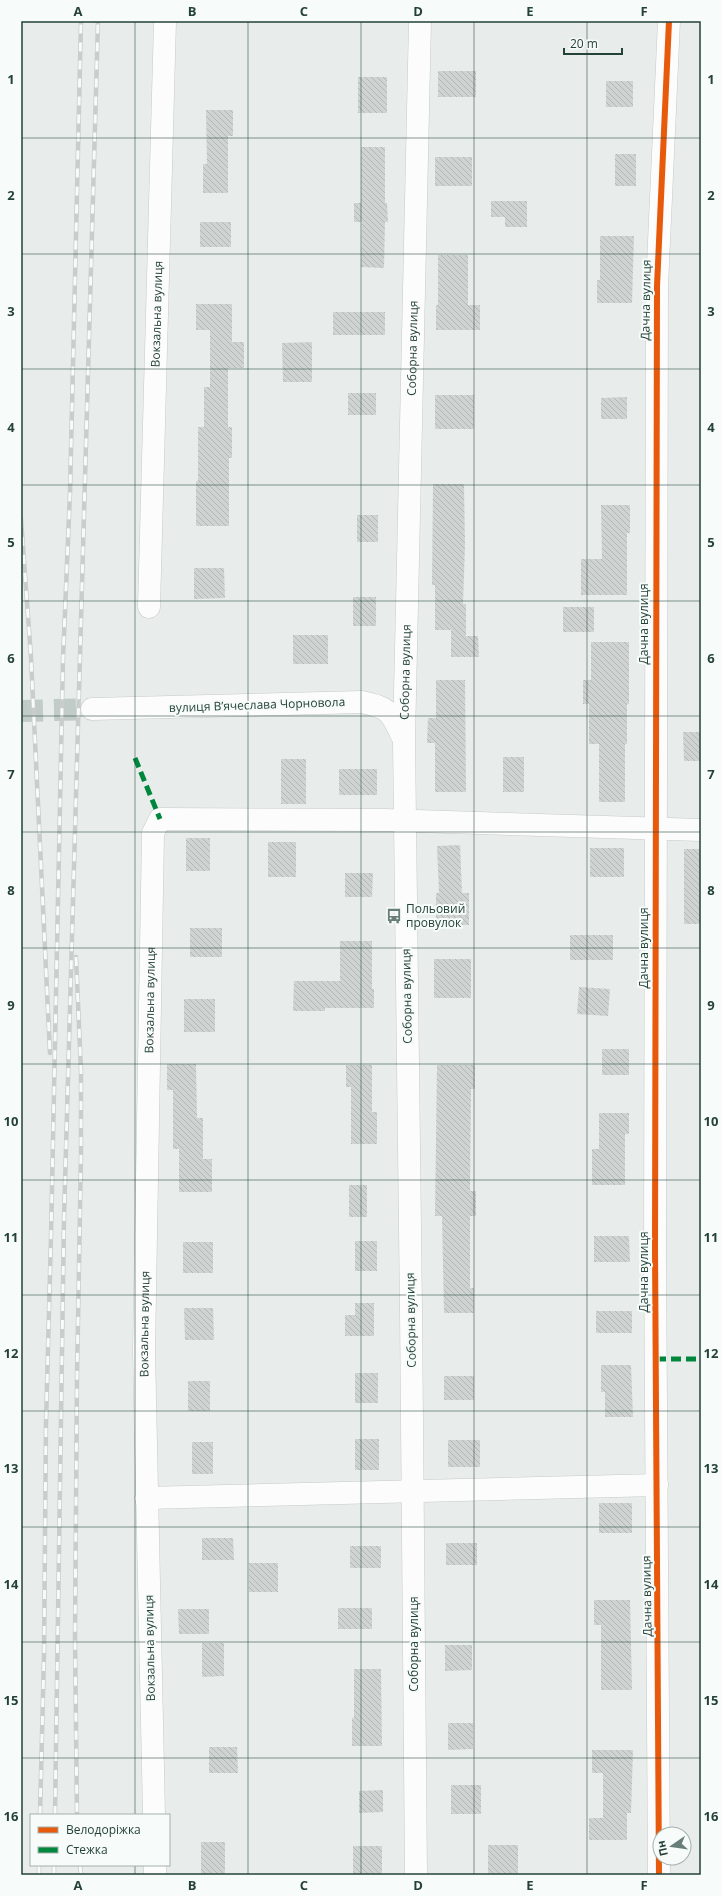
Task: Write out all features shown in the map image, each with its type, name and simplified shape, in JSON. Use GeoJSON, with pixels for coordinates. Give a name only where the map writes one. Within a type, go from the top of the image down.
{"type":"FeatureCollection","features":[{"type":"Feature","properties":{"kind":"street","name":"Вокзальна вулиця"},"geometry":{"type":"LineString","coordinates":[[149,607],[165,21]]}},
{"type":"Feature","properties":{"kind":"street","name":"Соборна вулиця"},"geometry":{"type":"LineString","coordinates":[[416,1875],[404,739],[420,21]]}},
{"type":"Feature","properties":{"kind":"street","name":"Дачна вулиця"},"geometry":{"type":"LineString","coordinates":[[659,1875],[655,829],[657,286],[669,21]]}},
{"type":"Feature","properties":{"kind":"street"},"geometry":{"type":"LineString","coordinates":[[362,702],[380,698],[395,689],[406,668]]}},
{"type":"Feature","properties":{"kind":"street","name":"вулиця Вʼячеслава Чорновола"},"geometry":{"type":"LineString","coordinates":[[92,709],[362,702],[381,706],[393,716],[404,739]]}},
{"type":"Feature","properties":{"kind":"street","name":"Вокзальна вулиця"},"geometry":{"type":"LineString","coordinates":[[154,1814],[144,1351],[153,833],[160,819],[404,821]]}},
{"type":"Feature","properties":{"kind":"street"},"geometry":{"type":"LineString","coordinates":[[404,821],[701,830]]}},
{"type":"Feature","properties":{"kind":"street"},"geometry":{"type":"LineString","coordinates":[[146,1498],[657,1485]]}},
{"type":"Feature","properties":{"kind":"building"},"geometry":{"type":"Polygon","coordinates":[[[438,71],[476,71],[476,97],[438,97],[438,71]]]}},
{"type":"Feature","properties":{"kind":"building"},"geometry":{"type":"Polygon","coordinates":[[[358,77],[387,77],[387,113],[358,113],[358,77]]]}},
{"type":"Feature","properties":{"kind":"building"},"geometry":{"type":"Polygon","coordinates":[[[606,81],[633,81],[633,107],[606,107],[606,81]]]}},
{"type":"Feature","properties":{"kind":"building"},"geometry":{"type":"Polygon","coordinates":[[[206,110],[233,110],[233,136],[228,136],[228,193],[203,193],[203,164],[207,164],[206,110]]]}},
{"type":"Feature","properties":{"kind":"building"},"geometry":{"type":"Polygon","coordinates":[[[361,147],[385,147],[385,203],[387,203],[388,222],[385,222],[384,268],[361,267],[362,222],[354,222],[354,203],[361,203],[361,147]]]}},
{"type":"Feature","properties":{"kind":"building"},"geometry":{"type":"Polygon","coordinates":[[[615,154],[636,154],[636,186],[615,186],[615,154]]]}},
{"type":"Feature","properties":{"kind":"building"},"geometry":{"type":"Polygon","coordinates":[[[435,157],[472,157],[472,186],[435,186],[435,157]]]}},
{"type":"Feature","properties":{"kind":"building"},"geometry":{"type":"Polygon","coordinates":[[[491,201],[527,201],[527,227],[505,227],[505,217],[491,217],[491,201]]]}},
{"type":"Feature","properties":{"kind":"building"},"geometry":{"type":"Polygon","coordinates":[[[200,222],[231,222],[231,247],[200,247],[200,222]]]}},
{"type":"Feature","properties":{"kind":"building"},"geometry":{"type":"Polygon","coordinates":[[[600,236],[634,236],[632,303],[597,303],[597,280],[600,280],[600,236]]]}},
{"type":"Feature","properties":{"kind":"building"},"geometry":{"type":"Polygon","coordinates":[[[438,255],[468,255],[468,305],[480,305],[480,330],[436,330],[436,305],[438,305],[438,255]]]}},
{"type":"Feature","properties":{"kind":"building"},"geometry":{"type":"Polygon","coordinates":[[[196,304],[232,304],[232,342],[244,342],[244,368],[228,368],[228,427],[232,427],[232,458],[229,458],[229,526],[196,526],[198,427],[204,427],[204,387],[210,387],[210,330],[196,330],[196,304]]]}},
{"type":"Feature","properties":{"kind":"building"},"geometry":{"type":"Polygon","coordinates":[[[333,312],[385,312],[385,335],[333,335],[333,312]]]}},
{"type":"Feature","properties":{"kind":"building"},"geometry":{"type":"Polygon","coordinates":[[[312,342],[312,382],[283,382],[282,343],[312,342]]]}},
{"type":"Feature","properties":{"kind":"building"},"geometry":{"type":"Polygon","coordinates":[[[348,393],[376,393],[376,415],[348,415],[348,393]]]}},
{"type":"Feature","properties":{"kind":"building"},"geometry":{"type":"Polygon","coordinates":[[[435,395],[474,395],[474,429],[435,429],[435,395]]]}},
{"type":"Feature","properties":{"kind":"building"},"geometry":{"type":"Polygon","coordinates":[[[627,397],[627,419],[601,419],[601,398],[627,397]]]}},
{"type":"Feature","properties":{"kind":"building"},"geometry":{"type":"Polygon","coordinates":[[[433,484],[464,484],[465,545],[463,604],[466,604],[466,636],[478,636],[479,657],[451,657],[451,630],[435,630],[435,585],[432,585],[433,484]]]}},
{"type":"Feature","properties":{"kind":"building"},"geometry":{"type":"Polygon","coordinates":[[[601,505],[630,505],[630,533],[627,533],[627,595],[581,595],[581,559],[602,559],[601,505]]]}},
{"type":"Feature","properties":{"kind":"building"},"geometry":{"type":"Polygon","coordinates":[[[357,515],[378,515],[378,542],[357,542],[357,515]]]}},
{"type":"Feature","properties":{"kind":"building"},"geometry":{"type":"Polygon","coordinates":[[[194,568],[224,568],[225,598],[194,599],[194,568]]]}},
{"type":"Feature","properties":{"kind":"building"},"geometry":{"type":"Polygon","coordinates":[[[353,597],[376,597],[376,626],[353,626],[353,597]]]}},
{"type":"Feature","properties":{"kind":"building"},"geometry":{"type":"Polygon","coordinates":[[[563,607],[594,607],[594,632],[563,632],[563,607]]]}},
{"type":"Feature","properties":{"kind":"building"},"geometry":{"type":"Polygon","coordinates":[[[293,635],[328,635],[328,664],[293,664],[293,635]]]}},
{"type":"Feature","properties":{"kind":"building"},"geometry":{"type":"Polygon","coordinates":[[[591,642],[629,642],[629,704],[627,704],[627,744],[625,744],[625,802],[599,802],[599,744],[589,744],[589,704],[583,704],[583,680],[591,680],[591,642]]]}},
{"type":"Feature","properties":{"kind":"building"},"geometry":{"type":"Polygon","coordinates":[[[436,680],[465,680],[466,792],[435,792],[435,743],[427,743],[428,718],[436,718],[436,680]]]}},
{"type":"Feature","properties":{"kind":"building"},"geometry":{"type":"Polygon","coordinates":[[[683,732],[701,732],[701,761],[684,761],[683,732]]]}},
{"type":"Feature","properties":{"kind":"building"},"geometry":{"type":"Polygon","coordinates":[[[503,757],[524,757],[524,792],[503,792],[503,757]]]}},
{"type":"Feature","properties":{"kind":"building"},"geometry":{"type":"Polygon","coordinates":[[[281,759],[306,759],[306,804],[281,804],[281,759]]]}},
{"type":"Feature","properties":{"kind":"building"},"geometry":{"type":"Polygon","coordinates":[[[339,769],[377,769],[377,795],[339,795],[339,769]]]}},
{"type":"Feature","properties":{"kind":"building"},"geometry":{"type":"Polygon","coordinates":[[[186,838],[210,838],[210,871],[186,871],[186,838]]]}},
{"type":"Feature","properties":{"kind":"building"},"geometry":{"type":"Polygon","coordinates":[[[268,842],[296,842],[296,877],[268,877],[268,842]]]}},
{"type":"Feature","properties":{"kind":"building"},"geometry":{"type":"Polygon","coordinates":[[[460,845],[462,893],[469,893],[469,925],[436,925],[436,893],[439,893],[437,846],[460,845]]]}},
{"type":"Feature","properties":{"kind":"building"},"geometry":{"type":"Polygon","coordinates":[[[590,848],[624,848],[624,877],[590,877],[590,848]]]}},
{"type":"Feature","properties":{"kind":"building"},"geometry":{"type":"Polygon","coordinates":[[[684,849],[701,849],[701,924],[684,924],[684,849]]]}},
{"type":"Feature","properties":{"kind":"building"},"geometry":{"type":"Polygon","coordinates":[[[345,873],[373,873],[372,897],[345,897],[345,873]]]}},
{"type":"Feature","properties":{"kind":"building"},"geometry":{"type":"Polygon","coordinates":[[[190,928],[222,928],[222,957],[190,957],[190,928]]]}},
{"type":"Feature","properties":{"kind":"building"},"geometry":{"type":"Polygon","coordinates":[[[570,935],[613,935],[613,960],[570,960],[570,935]]]}},
{"type":"Feature","properties":{"kind":"building"},"geometry":{"type":"Polygon","coordinates":[[[340,941],[372,941],[372,989],[374,989],[374,1008],[325,1008],[325,1011],[293,1011],[294,981],[340,981],[340,941]]]}},
{"type":"Feature","properties":{"kind":"building"},"geometry":{"type":"Polygon","coordinates":[[[434,959],[471,959],[471,998],[434,998],[434,959]]]}},
{"type":"Feature","properties":{"kind":"building"},"geometry":{"type":"Polygon","coordinates":[[[579,987],[610,989],[608,1016],[577,1014],[579,987]]]}},
{"type":"Feature","properties":{"kind":"building"},"geometry":{"type":"Polygon","coordinates":[[[184,999],[215,999],[215,1032],[184,1032],[184,999]]]}},
{"type":"Feature","properties":{"kind":"building"},"geometry":{"type":"Polygon","coordinates":[[[602,1049],[629,1049],[629,1075],[602,1075],[602,1049]]]}},
{"type":"Feature","properties":{"kind":"building"},"geometry":{"type":"Polygon","coordinates":[[[167,1064],[196,1064],[197,1118],[203,1118],[203,1159],[212,1159],[212,1192],[179,1192],[179,1149],[173,1149],[173,1090],[167,1090],[167,1064]]]}},
{"type":"Feature","properties":{"kind":"building"},"geometry":{"type":"Polygon","coordinates":[[[346,1065],[372,1065],[372,1112],[377,1112],[377,1144],[351,1144],[351,1087],[346,1087],[346,1065]]]}},
{"type":"Feature","properties":{"kind":"building"},"geometry":{"type":"Polygon","coordinates":[[[437,1065],[475,1065],[475,1089],[471,1089],[470,1191],[476,1191],[476,1216],[470,1216],[470,1288],[474,1288],[474,1313],[444,1313],[442,1216],[435,1216],[437,1065]]]}},
{"type":"Feature","properties":{"kind":"building"},"geometry":{"type":"Polygon","coordinates":[[[599,1113],[629,1113],[629,1134],[625,1134],[625,1185],[592,1185],[592,1149],[599,1149],[599,1113]]]}},
{"type":"Feature","properties":{"kind":"building"},"geometry":{"type":"Polygon","coordinates":[[[349,1185],[367,1185],[367,1217],[349,1217],[349,1185]]]}},
{"type":"Feature","properties":{"kind":"building"},"geometry":{"type":"Polygon","coordinates":[[[594,1236],[629,1236],[630,1262],[594,1262],[594,1236]]]}},
{"type":"Feature","properties":{"kind":"building"},"geometry":{"type":"Polygon","coordinates":[[[355,1241],[377,1241],[377,1271],[355,1271],[355,1241]]]}},
{"type":"Feature","properties":{"kind":"building"},"geometry":{"type":"Polygon","coordinates":[[[183,1242],[213,1242],[213,1273],[183,1273],[183,1242]]]}},
{"type":"Feature","properties":{"kind":"building"},"geometry":{"type":"Polygon","coordinates":[[[355,1303],[374,1303],[374,1336],[345,1336],[345,1315],[355,1315],[355,1303]]]}},
{"type":"Feature","properties":{"kind":"building"},"geometry":{"type":"Polygon","coordinates":[[[184,1308],[213,1308],[214,1340],[185,1340],[184,1308]]]}},
{"type":"Feature","properties":{"kind":"building"},"geometry":{"type":"Polygon","coordinates":[[[596,1311],[632,1311],[632,1333],[596,1333],[596,1311]]]}},
{"type":"Feature","properties":{"kind":"building"},"geometry":{"type":"Polygon","coordinates":[[[601,1365],[631,1365],[633,1417],[605,1417],[605,1392],[601,1392],[601,1365]]]}},
{"type":"Feature","properties":{"kind":"building"},"geometry":{"type":"Polygon","coordinates":[[[355,1373],[378,1373],[378,1403],[355,1403],[355,1373]]]}},
{"type":"Feature","properties":{"kind":"building"},"geometry":{"type":"Polygon","coordinates":[[[444,1376],[474,1376],[474,1400],[444,1400],[444,1376]]]}},
{"type":"Feature","properties":{"kind":"building"},"geometry":{"type":"Polygon","coordinates":[[[188,1381],[210,1381],[210,1411],[188,1411],[188,1381]]]}},
{"type":"Feature","properties":{"kind":"building"},"geometry":{"type":"Polygon","coordinates":[[[355,1439],[379,1439],[379,1470],[355,1470],[355,1439]]]}},
{"type":"Feature","properties":{"kind":"building"},"geometry":{"type":"Polygon","coordinates":[[[448,1440],[480,1440],[480,1467],[448,1467],[448,1440]]]}},
{"type":"Feature","properties":{"kind":"building"},"geometry":{"type":"Polygon","coordinates":[[[192,1442],[213,1442],[213,1474],[192,1474],[192,1442]]]}},
{"type":"Feature","properties":{"kind":"building"},"geometry":{"type":"Polygon","coordinates":[[[599,1503],[632,1503],[632,1533],[599,1533],[599,1503]]]}},
{"type":"Feature","properties":{"kind":"building"},"geometry":{"type":"Polygon","coordinates":[[[202,1538],[233,1538],[234,1560],[202,1560],[202,1538]]]}},
{"type":"Feature","properties":{"kind":"building"},"geometry":{"type":"Polygon","coordinates":[[[446,1543],[477,1543],[477,1565],[446,1565],[446,1543]]]}},
{"type":"Feature","properties":{"kind":"building"},"geometry":{"type":"Polygon","coordinates":[[[350,1546],[381,1546],[381,1568],[350,1568],[350,1546]]]}},
{"type":"Feature","properties":{"kind":"building"},"geometry":{"type":"Polygon","coordinates":[[[249,1563],[278,1563],[278,1592],[249,1592],[249,1563]]]}},
{"type":"Feature","properties":{"kind":"building"},"geometry":{"type":"Polygon","coordinates":[[[594,1600],[630,1600],[632,1690],[601,1690],[601,1625],[594,1625],[594,1600]]]}},
{"type":"Feature","properties":{"kind":"building"},"geometry":{"type":"Polygon","coordinates":[[[338,1608],[372,1608],[372,1629],[338,1629],[338,1608]]]}},
{"type":"Feature","properties":{"kind":"building"},"geometry":{"type":"Polygon","coordinates":[[[178,1609],[209,1609],[209,1634],[179,1634],[178,1609]]]}},
{"type":"Feature","properties":{"kind":"building"},"geometry":{"type":"Polygon","coordinates":[[[202,1643],[224,1643],[224,1676],[202,1677],[202,1643]]]}},
{"type":"Feature","properties":{"kind":"building"},"geometry":{"type":"Polygon","coordinates":[[[445,1645],[472,1645],[472,1670],[445,1671],[445,1645]]]}},
{"type":"Feature","properties":{"kind":"building"},"geometry":{"type":"Polygon","coordinates":[[[354,1669],[381,1669],[382,1746],[352,1746],[352,1718],[354,1718],[354,1669]]]}},
{"type":"Feature","properties":{"kind":"building"},"geometry":{"type":"Polygon","coordinates":[[[448,1723],[473,1723],[473,1749],[448,1750],[448,1723]]]}},
{"type":"Feature","properties":{"kind":"building"},"geometry":{"type":"Polygon","coordinates":[[[209,1747],[237,1747],[238,1773],[209,1773],[209,1747]]]}},
{"type":"Feature","properties":{"kind":"building"},"geometry":{"type":"Polygon","coordinates":[[[592,1750],[633,1750],[631,1813],[627,1813],[627,1840],[589,1840],[589,1818],[603,1818],[603,1773],[592,1773],[592,1750]]]}},
{"type":"Feature","properties":{"kind":"building"},"geometry":{"type":"Polygon","coordinates":[[[451,1785],[481,1785],[481,1814],[451,1814],[451,1785]]]}},
{"type":"Feature","properties":{"kind":"building"},"geometry":{"type":"Polygon","coordinates":[[[383,1790],[383,1812],[359,1813],[359,1791],[383,1790]]]}},
{"type":"Feature","properties":{"kind":"building"},"geometry":{"type":"Polygon","coordinates":[[[201,1842],[225,1842],[225,1875],[201,1875],[201,1842]]]}},
{"type":"Feature","properties":{"kind":"building"},"geometry":{"type":"Polygon","coordinates":[[[488,1845],[518,1845],[518,1875],[488,1875],[488,1845]]]}},
{"type":"Feature","properties":{"kind":"building"},"geometry":{"type":"Polygon","coordinates":[[[353,1846],[382,1846],[382,1875],[353,1875],[353,1846]]]}},
{"type":"Feature","properties":{"kind":"tunnel"},"geometry":{"type":"LineString","coordinates":[[21,711],[92,709]]}},
{"type":"Feature","properties":{"kind":"railway"},"geometry":{"type":"LineString","coordinates":[[40,1814],[44,1656],[46,1423],[63,659],[70,493],[81,21]]}},
{"type":"Feature","properties":{"kind":"railway"},"geometry":{"type":"LineString","coordinates":[[55,1814],[64,1219],[98,21]]}},
{"type":"Feature","properties":{"kind":"railway"},"geometry":{"type":"LineString","coordinates":[[21,519],[31,658],[50,1053]]}},
{"type":"Feature","properties":{"kind":"railway"},"geometry":{"type":"LineString","coordinates":[[76,957],[81,1071],[75,1638],[77,1814]]}},
{"type":"Feature","properties":{"kind":"railway"},"geometry":{"type":"LineString","coordinates":[[39,1866],[39,1875]]}},
{"type":"Feature","properties":{"kind":"railway"},"geometry":{"type":"LineString","coordinates":[[54,1866],[54,1875]]}},
{"type":"Feature","properties":{"kind":"railway"},"geometry":{"type":"LineString","coordinates":[[80,1866],[81,1875]]}},
{"type":"Feature","properties":{"kind":"marked path"},"geometry":{"type":"LineString","coordinates":[[135,758],[160,819]]}},
{"type":"Feature","properties":{"kind":"marked path"},"geometry":{"type":"LineString","coordinates":[[656,1359],[701,1359]]}},
{"type":"Feature","properties":{"kind":"cycle path"},"geometry":{"type":"LineString","coordinates":[[659,1875],[655,1249],[657,286],[669,21]]}},
{"type":"Feature","properties":{"kind":"place","name":"Польовий провулок"},"geometry":{"type":"Point","coordinates":[394,916]}}]}
